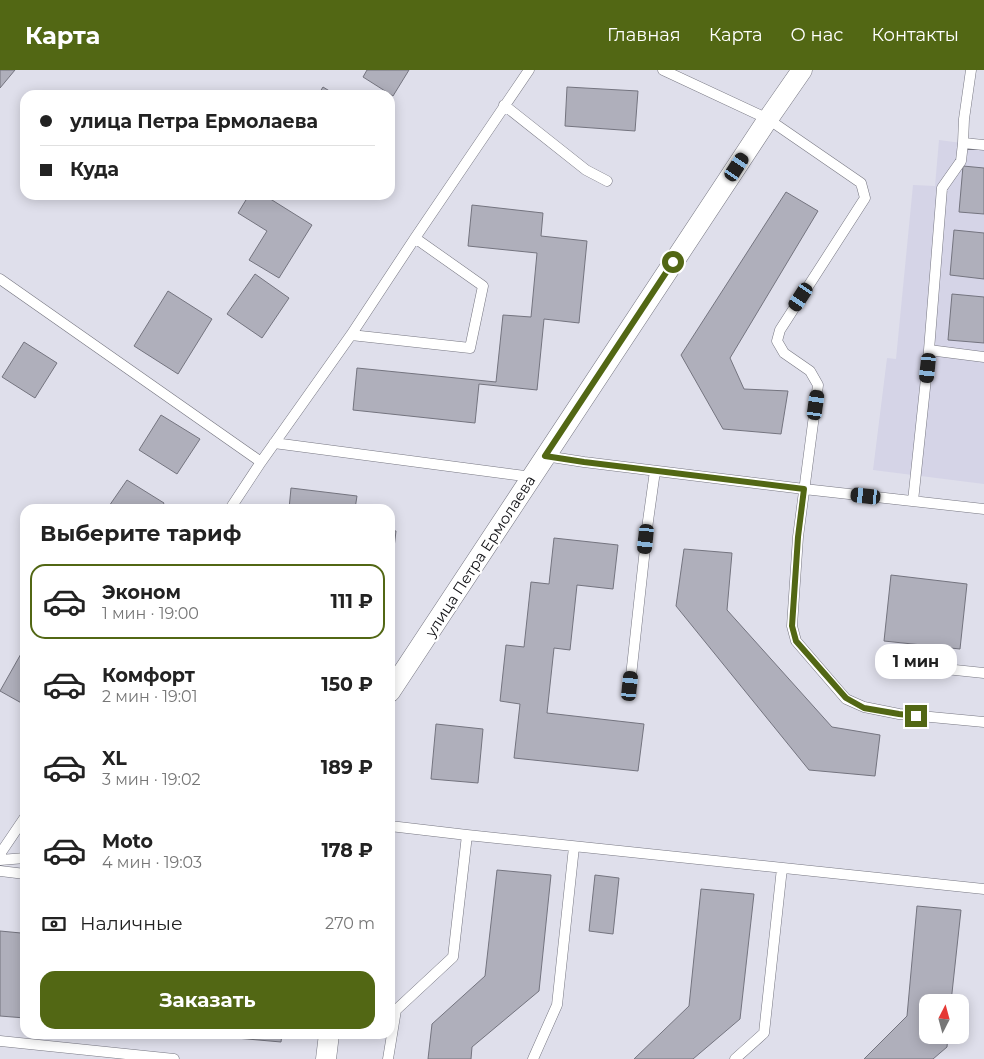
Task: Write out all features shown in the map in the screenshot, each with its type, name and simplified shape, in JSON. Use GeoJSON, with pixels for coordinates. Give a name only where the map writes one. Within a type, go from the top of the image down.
{"type":"FeatureCollection","features":[{"type":"Feature","properties":{"kind":"street","name":"улица Петра Ермолаева"},"geometry":{"type":"LineString","coordinates":[[395,684],[802,70]]}},
{"type":"Feature","properties":{"kind":"street"},"geometry":{"type":"LineString","coordinates":[[326,1059],[328,1039]]}},
{"type":"Feature","properties":{"kind":"lane"},"geometry":{"type":"LineString","coordinates":[[233,504],[274,443],[352,335],[529,70]]}},
{"type":"Feature","properties":{"kind":"lane"},"geometry":{"type":"LineString","coordinates":[[663,70],[768,119],[861,183],[865,198],[780,330],[778,341],[784,353],[810,370],[818,385],[798,537],[792,626],[796,641],[846,698],[864,708],[899,714],[984,722]]}},
{"type":"Feature","properties":{"kind":"lane"},"geometry":{"type":"LineString","coordinates":[[913,501],[930,350],[942,188],[961,161],[964,119],[971,70]]}},
{"type":"Feature","properties":{"kind":"lane"},"geometry":{"type":"LineString","coordinates":[[504,105],[586,170],[607,181]]}},
{"type":"Feature","properties":{"kind":"lane"},"geometry":{"type":"LineString","coordinates":[[963,143],[984,146]]}},
{"type":"Feature","properties":{"kind":"lane"},"geometry":{"type":"LineString","coordinates":[[352,335],[470,348],[483,286],[415,238]]}},
{"type":"Feature","properties":{"kind":"lane"},"geometry":{"type":"LineString","coordinates":[[0,279],[261,462]]}},
{"type":"Feature","properties":{"kind":"lane"},"geometry":{"type":"LineString","coordinates":[[930,350],[984,357]]}},
{"type":"Feature","properties":{"kind":"lane"},"geometry":{"type":"LineString","coordinates":[[274,443],[532,476]]}},
{"type":"Feature","properties":{"kind":"lane"},"geometry":{"type":"LineString","coordinates":[[545,456],[804,489],[984,509]]}},
{"type":"Feature","properties":{"kind":"lane"},"geometry":{"type":"LineString","coordinates":[[630,686],[655,470]]}},
{"type":"Feature","properties":{"kind":"lane"},"geometry":{"type":"LineString","coordinates":[[888,663],[984,673]]}},
{"type":"Feature","properties":{"kind":"lane"},"geometry":{"type":"LineString","coordinates":[[0,854],[20,824]]}},
{"type":"Feature","properties":{"kind":"lane"},"geometry":{"type":"LineString","coordinates":[[395,827],[984,889]]}},
{"type":"Feature","properties":{"kind":"lane"},"geometry":{"type":"LineString","coordinates":[[395,1016],[396,1010],[453,957],[467,835]]}},
{"type":"Feature","properties":{"kind":"lane"},"geometry":{"type":"LineString","coordinates":[[533,1059],[557,1005],[574,847]]}},
{"type":"Feature","properties":{"kind":"lane"},"geometry":{"type":"LineString","coordinates":[[0,860],[20,858]]}},
{"type":"Feature","properties":{"kind":"lane"},"geometry":{"type":"LineString","coordinates":[[734,1059],[764,1034],[782,868]]}},
{"type":"Feature","properties":{"kind":"lane"},"geometry":{"type":"LineString","coordinates":[[0,872],[20,874]]}},
{"type":"Feature","properties":{"kind":"lane"},"geometry":{"type":"LineString","coordinates":[[388,1059],[391,1039]]}},
{"type":"Feature","properties":{"kind":"lane"},"geometry":{"type":"LineString","coordinates":[[0,1042],[174,1059]]}},
{"type":"Feature","properties":{"kind":"shaded area"},"geometry":{"type":"Polygon","coordinates":[[[939,140],[984,146],[984,484],[873,470],[887,358],[896,359],[913,185],[935,186],[939,140]]]}},
{"type":"Feature","properties":{"kind":"building"},"geometry":{"type":"Polygon","coordinates":[[[0,70],[15,70],[0,88],[0,70]]]}},
{"type":"Feature","properties":{"kind":"building"},"geometry":{"type":"Polygon","coordinates":[[[367,70],[409,70],[395,93],[395,90],[384,90],[363,77],[367,70]]]}},
{"type":"Feature","properties":{"kind":"building"},"geometry":{"type":"Polygon","coordinates":[[[567,87],[638,91],[635,131],[565,126],[567,87]]]}},
{"type":"Feature","properties":{"kind":"building"},"geometry":{"type":"Polygon","coordinates":[[[963,166],[984,168],[984,214],[959,212],[963,166]]]}},
{"type":"Feature","properties":{"kind":"building"},"geometry":{"type":"Polygon","coordinates":[[[786,192],[818,211],[730,358],[744,389],[788,391],[781,434],[723,429],[681,355],[786,192]]]}},
{"type":"Feature","properties":{"kind":"building"},"geometry":{"type":"Polygon","coordinates":[[[246,200],[272,200],[312,225],[279,278],[249,260],[267,231],[238,213],[246,200]]]}},
{"type":"Feature","properties":{"kind":"building"},"geometry":{"type":"Polygon","coordinates":[[[472,205],[543,213],[541,236],[587,241],[579,323],[544,319],[537,390],[479,384],[475,423],[353,410],[357,368],[496,382],[503,315],[531,317],[537,253],[468,246],[472,205]]]}},
{"type":"Feature","properties":{"kind":"building"},"geometry":{"type":"Polygon","coordinates":[[[954,230],[984,233],[984,279],[950,275],[954,230]]]}},
{"type":"Feature","properties":{"kind":"building"},"geometry":{"type":"Polygon","coordinates":[[[255,274],[289,298],[262,338],[227,314],[255,274]]]}},
{"type":"Feature","properties":{"kind":"building"},"geometry":{"type":"Polygon","coordinates":[[[168,291],[212,319],[178,374],[134,346],[168,291]]]}},
{"type":"Feature","properties":{"kind":"building"},"geometry":{"type":"Polygon","coordinates":[[[952,294],[984,297],[984,343],[948,340],[952,294]]]}},
{"type":"Feature","properties":{"kind":"building"},"geometry":{"type":"Polygon","coordinates":[[[24,342],[57,363],[35,398],[2,377],[24,342]]]}},
{"type":"Feature","properties":{"kind":"building"},"geometry":{"type":"Polygon","coordinates":[[[161,415],[200,439],[177,474],[139,450],[161,415]]]}},
{"type":"Feature","properties":{"kind":"building"},"geometry":{"type":"Polygon","coordinates":[[[127,480],[164,503],[164,504],[110,504],[127,480]]]}},
{"type":"Feature","properties":{"kind":"building"},"geometry":{"type":"Polygon","coordinates":[[[291,488],[357,496],[356,504],[289,504],[291,488]]]}},
{"type":"Feature","properties":{"kind":"building"},"geometry":{"type":"Polygon","coordinates":[[[554,538],[618,545],[613,589],[577,585],[570,650],[554,648],[547,713],[644,724],[638,771],[514,758],[520,704],[500,701],[506,645],[524,647],[531,582],[549,584],[554,538]]]}},
{"type":"Feature","properties":{"kind":"building"},"geometry":{"type":"Polygon","coordinates":[[[684,549],[732,553],[727,610],[832,727],[880,735],[875,776],[809,770],[676,606],[684,549]]]}},
{"type":"Feature","properties":{"kind":"building"},"geometry":{"type":"Polygon","coordinates":[[[891,575],[967,584],[960,649],[884,641],[891,575]]]}},
{"type":"Feature","properties":{"kind":"building"},"geometry":{"type":"Polygon","coordinates":[[[20,656],[20,702],[0,691],[20,656]]]}},
{"type":"Feature","properties":{"kind":"building"},"geometry":{"type":"Polygon","coordinates":[[[436,724],[483,729],[478,783],[431,779],[436,724]]]}},
{"type":"Feature","properties":{"kind":"building"},"geometry":{"type":"Polygon","coordinates":[[[497,870],[551,875],[539,991],[472,1047],[471,1059],[428,1059],[432,1024],[485,976],[497,870]]]}},
{"type":"Feature","properties":{"kind":"building"},"geometry":{"type":"Polygon","coordinates":[[[595,875],[619,878],[613,934],[589,931],[595,875]]]}},
{"type":"Feature","properties":{"kind":"building"},"geometry":{"type":"Polygon","coordinates":[[[701,889],[754,894],[740,1019],[693,1059],[634,1059],[689,1006],[701,889]]]}},
{"type":"Feature","properties":{"kind":"building"},"geometry":{"type":"Polygon","coordinates":[[[917,906],[961,910],[952,994],[919,994],[919,1044],[947,1044],[947,1047],[933,1059],[864,1059],[907,1016],[917,906]]]}},
{"type":"Feature","properties":{"kind":"building"},"geometry":{"type":"Polygon","coordinates":[[[0,931],[20,933],[20,1018],[0,1016],[0,931]]]}},
{"type":"Feature","properties":{"kind":"building"},"geometry":{"type":"Polygon","coordinates":[[[247,1039],[281,1039],[281,1042],[247,1039]]]}},
{"type":"Feature","properties":{"kind":"route"},"geometry":{"type":"LineString","coordinates":[[673,262],[545,456],[804,489],[798,537],[792,626],[796,641],[846,698],[864,708],[916,716]]}}]}
